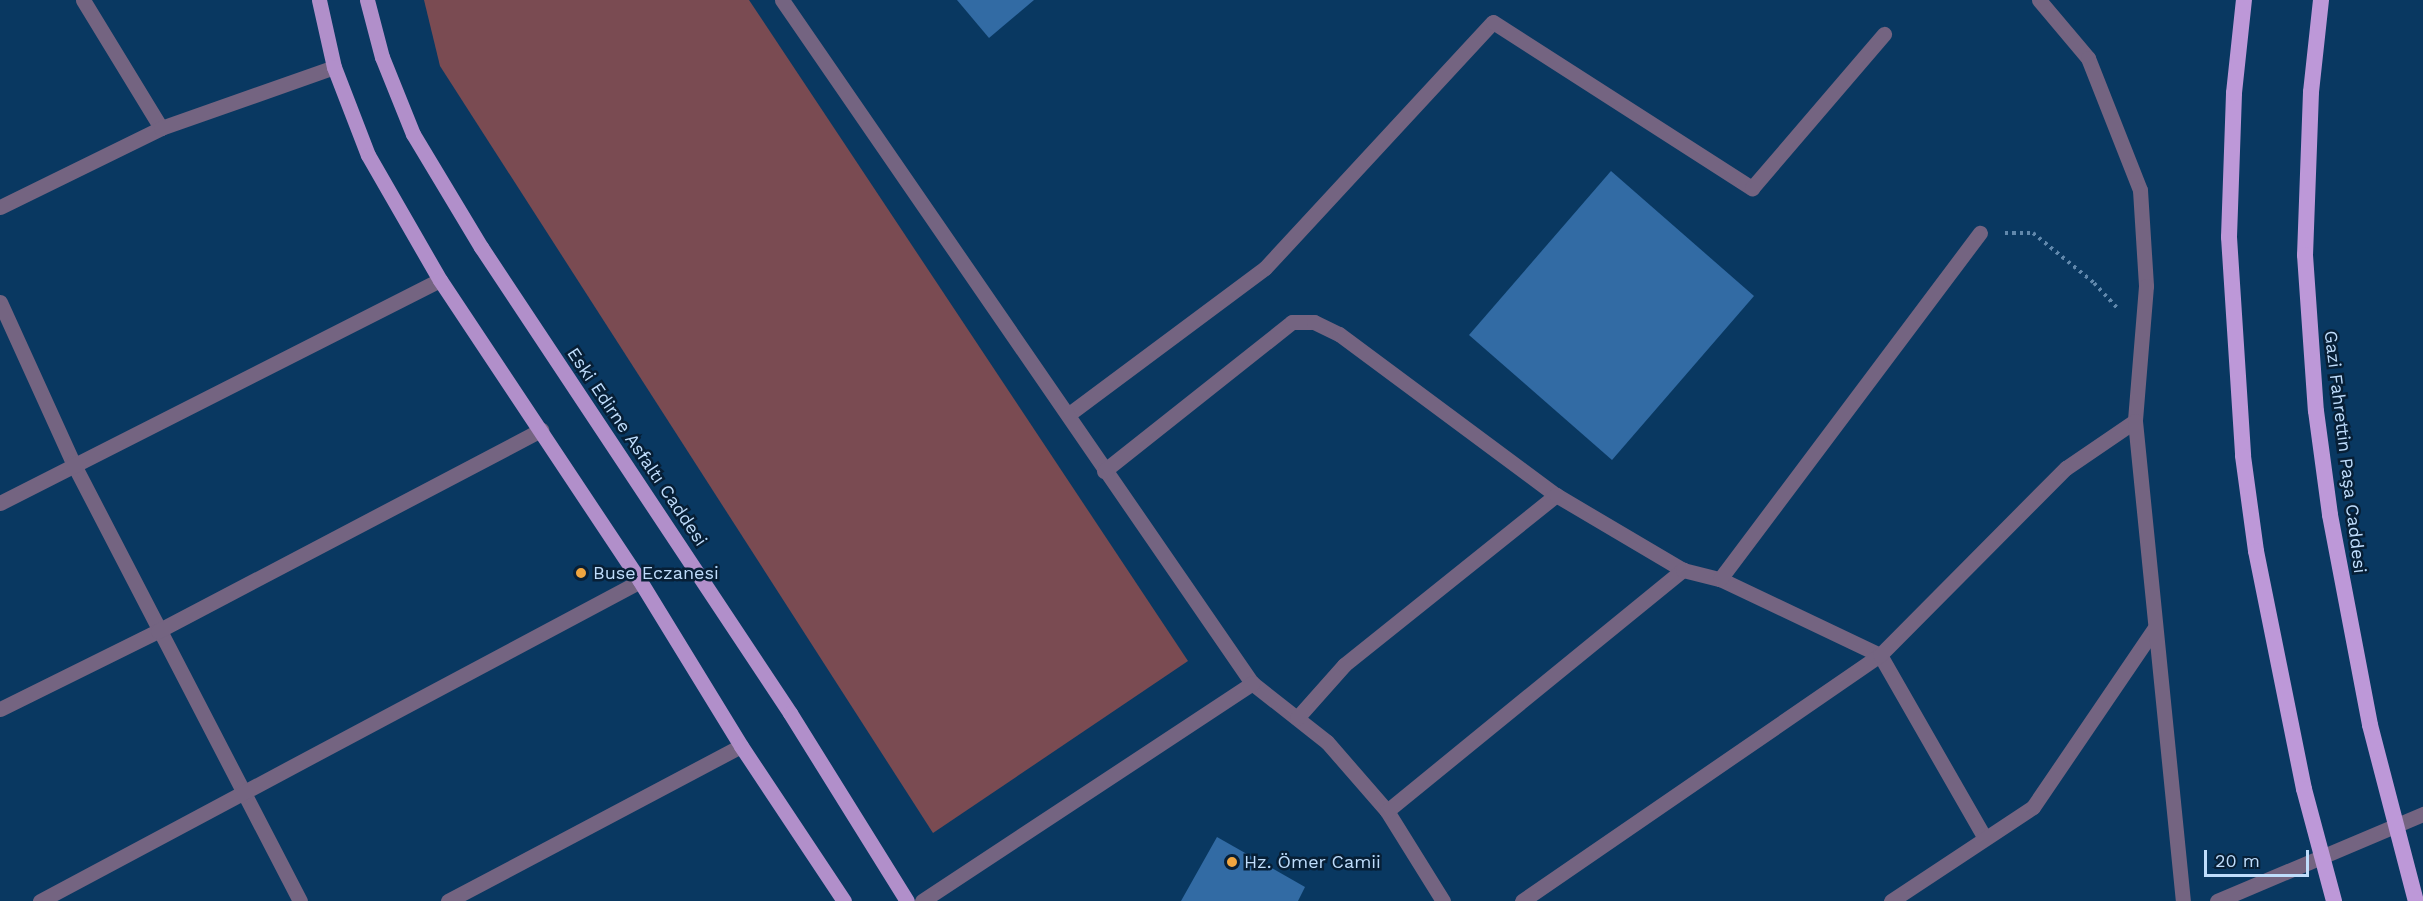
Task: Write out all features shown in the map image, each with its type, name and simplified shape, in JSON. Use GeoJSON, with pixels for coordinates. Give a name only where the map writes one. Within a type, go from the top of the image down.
{"type":"FeatureCollection","features":[{"type":"Feature","properties":{"kind":"highway"},"geometry":{"type":"LineString","coordinates":[[2244,0],[2234,93],[2229,237],[2243,456],[2256,551],[2304,789],[2334,901]]}},
{"type":"Feature","properties":{"kind":"highway","name":"Gazi Fahrettin Paşa Caddesi"},"geometry":{"type":"LineString","coordinates":[[2321,0],[2311,92],[2306,255],[2316,411],[2330,515],[2367,714],[2416,901]]}},
{"type":"Feature","properties":{"kind":"main road"},"geometry":{"type":"LineString","coordinates":[[319,0],[334,67],[368,155],[440,280],[640,581],[741,746],[844,901]]}},
{"type":"Feature","properties":{"kind":"main road","name":"Eski Edirne Asfaltı Caddesi"},"geometry":{"type":"LineString","coordinates":[[367,0],[382,57],[413,134],[481,247],[790,713],[907,901]]}},
{"type":"Feature","properties":{"kind":"street"},"geometry":{"type":"LineString","coordinates":[[83,0],[161,128]]}},
{"type":"Feature","properties":{"kind":"street"},"geometry":{"type":"LineString","coordinates":[[782,0],[1252,683],[1327,742],[1388,811],[1443,901]]}},
{"type":"Feature","properties":{"kind":"street"},"geometry":{"type":"LineString","coordinates":[[2039,0],[2088,58],[2140,190],[2146,286],[2135,421],[2183,901]]}},
{"type":"Feature","properties":{"kind":"street"},"geometry":{"type":"LineString","coordinates":[[1069,414],[1265,268],[1493,22],[1752,188],[1884,34]]}},
{"type":"Feature","properties":{"kind":"street"},"geometry":{"type":"LineString","coordinates":[[0,207],[161,128],[334,67]]}},
{"type":"Feature","properties":{"kind":"street"},"geometry":{"type":"LineString","coordinates":[[1720,579],[1980,233]]}},
{"type":"Feature","properties":{"kind":"street"},"geometry":{"type":"LineString","coordinates":[[0,503],[73,463],[440,280]]}},
{"type":"Feature","properties":{"kind":"street"},"geometry":{"type":"LineString","coordinates":[[0,302],[73,463],[158,631],[300,901]]}},
{"type":"Feature","properties":{"kind":"street"},"geometry":{"type":"LineString","coordinates":[[1104,471],[1292,322],[1314,322],[1339,334],[1556,495],[1683,570],[1720,579],[1880,655],[1985,838]]}},
{"type":"Feature","properties":{"kind":"street"},"geometry":{"type":"LineString","coordinates":[[1522,901],[1880,655],[2066,468],[2135,421]]}},
{"type":"Feature","properties":{"kind":"street"},"geometry":{"type":"LineString","coordinates":[[0,709],[158,631],[541,430]]}},
{"type":"Feature","properties":{"kind":"street"},"geometry":{"type":"LineString","coordinates":[[1297,718],[1344,665],[1556,495]]}},
{"type":"Feature","properties":{"kind":"street"},"geometry":{"type":"LineString","coordinates":[[1388,811],[1683,570]]}},
{"type":"Feature","properties":{"kind":"street"},"geometry":{"type":"LineString","coordinates":[[40,901],[640,581]]}},
{"type":"Feature","properties":{"kind":"street"},"geometry":{"type":"LineString","coordinates":[[1891,901],[2033,807],[2154,629]]}},
{"type":"Feature","properties":{"kind":"street"},"geometry":{"type":"LineString","coordinates":[[922,901],[1252,683]]}},
{"type":"Feature","properties":{"kind":"street"},"geometry":{"type":"LineString","coordinates":[[448,901],[741,746]]}},
{"type":"Feature","properties":{"kind":"street"},"geometry":{"type":"LineString","coordinates":[[2217,901],[2423,814]]}},
{"type":"Feature","properties":{"kind":"path"},"geometry":{"type":"LineString","coordinates":[[1980,233],[2033,233],[2094,283],[2141,336]]}},
{"type":"Feature","properties":{"kind":"shaded area"},"geometry":{"type":"Polygon","coordinates":[[[424,0],[749,0],[1188,661],[933,833],[440,66],[424,0]]]}},
{"type":"Feature","properties":{"kind":"building"},"geometry":{"type":"Polygon","coordinates":[[[957,0],[1034,0],[989,38],[957,0]]]}},
{"type":"Feature","properties":{"kind":"building"},"geometry":{"type":"Polygon","coordinates":[[[1611,171],[1754,296],[1612,460],[1469,335],[1611,171]]]}},
{"type":"Feature","properties":{"kind":"building","name":"Hz. Ömer Camii"},"geometry":{"type":"Polygon","coordinates":[[[1217,837],[1305,887],[1298,901],[1181,901],[1217,837]]]}},
{"type":"Feature","properties":{"kind":"place","name":"Buse Eczanesi"},"geometry":{"type":"Point","coordinates":[581,573]}},
{"type":"Feature","properties":{"kind":"place","name":"Hz. Ömer Camii"},"geometry":{"type":"Point","coordinates":[1232,862]}}]}
